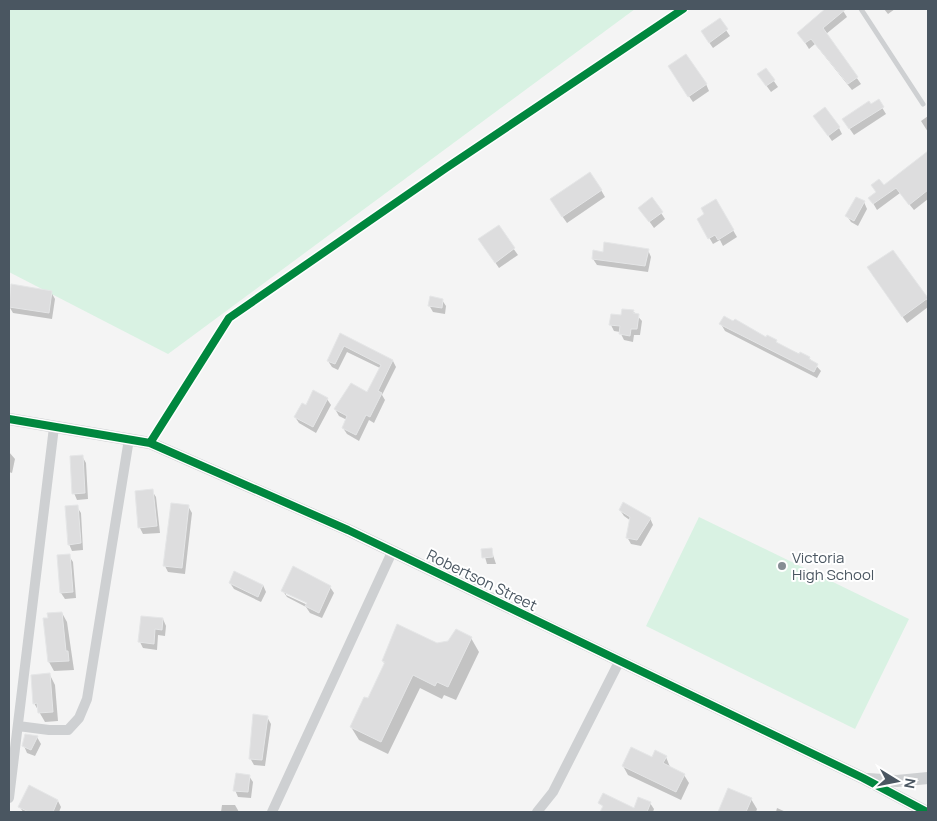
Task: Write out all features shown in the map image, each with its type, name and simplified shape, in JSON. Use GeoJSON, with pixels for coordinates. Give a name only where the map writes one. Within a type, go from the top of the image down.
{"type":"FeatureCollection","features":[{"type":"Feature","properties":{"kind":"street"},"geometry":{"type":"LineString","coordinates":[[150,443],[229,318],[446,168],[683,9]]}},
{"type":"Feature","properties":{"kind":"street","name":"Robertson Street"},"geometry":{"type":"LineString","coordinates":[[9,419],[150,443],[348,530],[863,778],[927,812]]}},
{"type":"Feature","properties":{"kind":"street"},"geometry":{"type":"LineString","coordinates":[[9,797],[54,427]]}},
{"type":"Feature","properties":{"kind":"street"},"geometry":{"type":"LineString","coordinates":[[18,726],[49,730],[68,730],[79,718],[87,699],[129,438]]}},
{"type":"Feature","properties":{"kind":"street"},"geometry":{"type":"LineString","coordinates":[[272,812],[392,552]]}},
{"type":"Feature","properties":{"kind":"street"},"geometry":{"type":"LineString","coordinates":[[537,812],[561,778],[619,662]]}},
{"type":"Feature","properties":{"kind":"street","name":"Robertson Street"},"geometry":{"type":"LineString","coordinates":[[863,778],[897,781],[928,778]]}},
{"type":"Feature","properties":{"kind":"lane"},"geometry":{"type":"LineString","coordinates":[[861,9],[923,104]]}},
{"type":"Feature","properties":{"kind":"green space"},"geometry":{"type":"Polygon","coordinates":[[[9,9],[635,9],[168,354],[9,272],[9,9]]]}},
{"type":"Feature","properties":{"kind":"green space"},"geometry":{"type":"Polygon","coordinates":[[[699,517],[909,619],[855,729],[646,626],[699,517]]]}},
{"type":"Feature","properties":{"kind":"building"},"geometry":{"type":"Polygon","coordinates":[[[825,9],[846,9],[823,28],[858,77],[848,84],[811,39],[805,43],[797,33],[825,9]]]}},
{"type":"Feature","properties":{"kind":"building"},"geometry":{"type":"Polygon","coordinates":[[[720,18],[728,29],[709,43],[701,31],[720,18]]]}},
{"type":"Feature","properties":{"kind":"building"},"geometry":{"type":"Polygon","coordinates":[[[686,54],[707,84],[688,97],[668,66],[686,54]]]}},
{"type":"Feature","properties":{"kind":"building"},"geometry":{"type":"Polygon","coordinates":[[[766,68],[775,80],[766,86],[757,74],[766,68]]]}},
{"type":"Feature","properties":{"kind":"building"},"geometry":{"type":"Polygon","coordinates":[[[879,99],[884,107],[849,129],[842,119],[869,101],[871,104],[879,99]]]}},
{"type":"Feature","properties":{"kind":"building"},"geometry":{"type":"Polygon","coordinates":[[[825,107],[840,127],[828,136],[813,116],[825,107]]]}},
{"type":"Feature","properties":{"kind":"building"},"geometry":{"type":"Polygon","coordinates":[[[928,151],[928,190],[909,205],[896,188],[873,204],[868,198],[876,192],[871,185],[879,179],[884,185],[928,151]]]}},
{"type":"Feature","properties":{"kind":"building"},"geometry":{"type":"Polygon","coordinates":[[[590,172],[602,190],[562,217],[550,199],[590,172]]]}},
{"type":"Feature","properties":{"kind":"building"},"geometry":{"type":"Polygon","coordinates":[[[652,197],[663,212],[649,222],[638,208],[652,197]]]}},
{"type":"Feature","properties":{"kind":"building"},"geometry":{"type":"Polygon","coordinates":[[[856,197],[865,201],[854,221],[845,216],[856,197]]]}},
{"type":"Feature","properties":{"kind":"building"},"geometry":{"type":"Polygon","coordinates":[[[716,199],[734,230],[718,240],[715,235],[708,239],[697,219],[704,214],[701,208],[716,199]]]}},
{"type":"Feature","properties":{"kind":"building"},"geometry":{"type":"Polygon","coordinates":[[[499,225],[515,248],[495,263],[478,239],[499,225]]]}},
{"type":"Feature","properties":{"kind":"building"},"geometry":{"type":"Polygon","coordinates":[[[604,242],[649,249],[645,266],[592,259],[593,250],[603,252],[604,242]]]}},
{"type":"Feature","properties":{"kind":"building"},"geometry":{"type":"Polygon","coordinates":[[[893,250],[928,298],[902,317],[867,267],[893,250]]]}},
{"type":"Feature","properties":{"kind":"building"},"geometry":{"type":"Polygon","coordinates":[[[11,284],[52,291],[49,313],[9,307],[11,284]]]}},
{"type":"Feature","properties":{"kind":"building"},"geometry":{"type":"Polygon","coordinates":[[[430,296],[443,299],[442,308],[428,306],[430,296]]]}},
{"type":"Feature","properties":{"kind":"building"},"geometry":{"type":"Polygon","coordinates":[[[622,309],[634,310],[633,313],[639,314],[637,329],[631,329],[630,336],[619,334],[620,326],[609,325],[611,314],[621,315],[622,309]]]}},
{"type":"Feature","properties":{"kind":"building"},"geometry":{"type":"Polygon","coordinates":[[[724,316],[733,321],[735,319],[766,337],[767,335],[777,340],[776,342],[799,354],[800,352],[810,357],[809,359],[818,364],[814,372],[719,324],[724,316]]]}},
{"type":"Feature","properties":{"kind":"building"},"geometry":{"type":"Polygon","coordinates":[[[340,333],[393,360],[378,391],[382,393],[370,417],[366,415],[356,435],[342,428],[347,416],[334,409],[351,383],[367,392],[381,365],[344,346],[335,364],[327,361],[340,333]]]}},
{"type":"Feature","properties":{"kind":"building"},"geometry":{"type":"Polygon","coordinates":[[[313,390],[328,398],[313,427],[294,417],[302,403],[306,405],[313,390]]]}},
{"type":"Feature","properties":{"kind":"building"},"geometry":{"type":"Polygon","coordinates":[[[83,455],[85,493],[72,494],[70,456],[83,455]]]}},
{"type":"Feature","properties":{"kind":"building"},"geometry":{"type":"Polygon","coordinates":[[[153,489],[157,526],[138,528],[135,491],[153,489]]]}},
{"type":"Feature","properties":{"kind":"building"},"geometry":{"type":"Polygon","coordinates":[[[623,502],[651,518],[637,540],[626,538],[630,517],[619,510],[623,502]]]}},
{"type":"Feature","properties":{"kind":"building"},"geometry":{"type":"Polygon","coordinates":[[[171,503],[189,505],[182,568],[163,566],[171,503]]]}},
{"type":"Feature","properties":{"kind":"building"},"geometry":{"type":"Polygon","coordinates":[[[78,505],[81,543],[68,545],[65,506],[78,505]]]}},
{"type":"Feature","properties":{"kind":"building"},"geometry":{"type":"Polygon","coordinates":[[[492,548],[493,557],[482,558],[481,549],[492,548]]]}},
{"type":"Feature","properties":{"kind":"building"},"geometry":{"type":"Polygon","coordinates":[[[70,554],[73,592],[60,593],[57,555],[70,554]]]}},
{"type":"Feature","properties":{"kind":"building"},"geometry":{"type":"Polygon","coordinates":[[[293,566],[331,586],[319,613],[305,606],[307,603],[281,591],[293,566]]]}},
{"type":"Feature","properties":{"kind":"building"},"geometry":{"type":"Polygon","coordinates":[[[234,571],[263,585],[258,597],[229,583],[234,571]]]}},
{"type":"Feature","properties":{"kind":"building"},"geometry":{"type":"Polygon","coordinates":[[[62,612],[66,651],[68,651],[69,661],[48,662],[43,618],[48,618],[47,613],[62,612]]]}},
{"type":"Feature","properties":{"kind":"building"},"geometry":{"type":"Polygon","coordinates":[[[141,616],[163,618],[162,630],[155,629],[154,644],[138,642],[141,616]]]}},
{"type":"Feature","properties":{"kind":"building"},"geometry":{"type":"Polygon","coordinates":[[[397,624],[437,643],[448,641],[456,629],[472,637],[448,687],[437,682],[435,686],[413,675],[381,742],[350,727],[364,697],[368,698],[385,662],[382,661],[397,624]]]}},
{"type":"Feature","properties":{"kind":"building"},"geometry":{"type":"Polygon","coordinates":[[[50,673],[53,712],[38,713],[37,703],[33,704],[31,675],[50,673]]]}},
{"type":"Feature","properties":{"kind":"building"},"geometry":{"type":"Polygon","coordinates":[[[253,714],[268,716],[262,760],[249,759],[253,714]]]}},
{"type":"Feature","properties":{"kind":"building"},"geometry":{"type":"Polygon","coordinates":[[[25,734],[38,736],[31,750],[22,746],[25,734]]]}},
{"type":"Feature","properties":{"kind":"building"},"geometry":{"type":"Polygon","coordinates":[[[631,747],[652,757],[655,750],[667,756],[663,763],[685,774],[676,792],[622,766],[631,747]]]}},
{"type":"Feature","properties":{"kind":"building"},"geometry":{"type":"Polygon","coordinates":[[[236,773],[250,775],[248,792],[233,791],[236,773]]]}},
{"type":"Feature","properties":{"kind":"building"},"geometry":{"type":"Polygon","coordinates":[[[29,785],[58,800],[53,812],[29,812],[18,807],[29,785]]]}},
{"type":"Feature","properties":{"kind":"building"},"geometry":{"type":"Polygon","coordinates":[[[728,788],[752,798],[746,812],[718,812],[728,788]]]}},
{"type":"Feature","properties":{"kind":"building"},"geometry":{"type":"Polygon","coordinates":[[[603,793],[634,808],[638,797],[651,802],[647,812],[600,812],[603,806],[598,803],[603,793]]]}},
{"type":"Feature","properties":{"kind":"cycle path"},"geometry":{"type":"LineString","coordinates":[[150,443],[229,318],[446,168],[683,9]]}},
{"type":"Feature","properties":{"kind":"cycle path"},"geometry":{"type":"LineString","coordinates":[[9,419],[150,443],[348,530],[863,778],[927,812]]}},
{"type":"Feature","properties":{"kind":"place","name":"Victoria High School"},"geometry":{"type":"Point","coordinates":[782,566]}}]}
